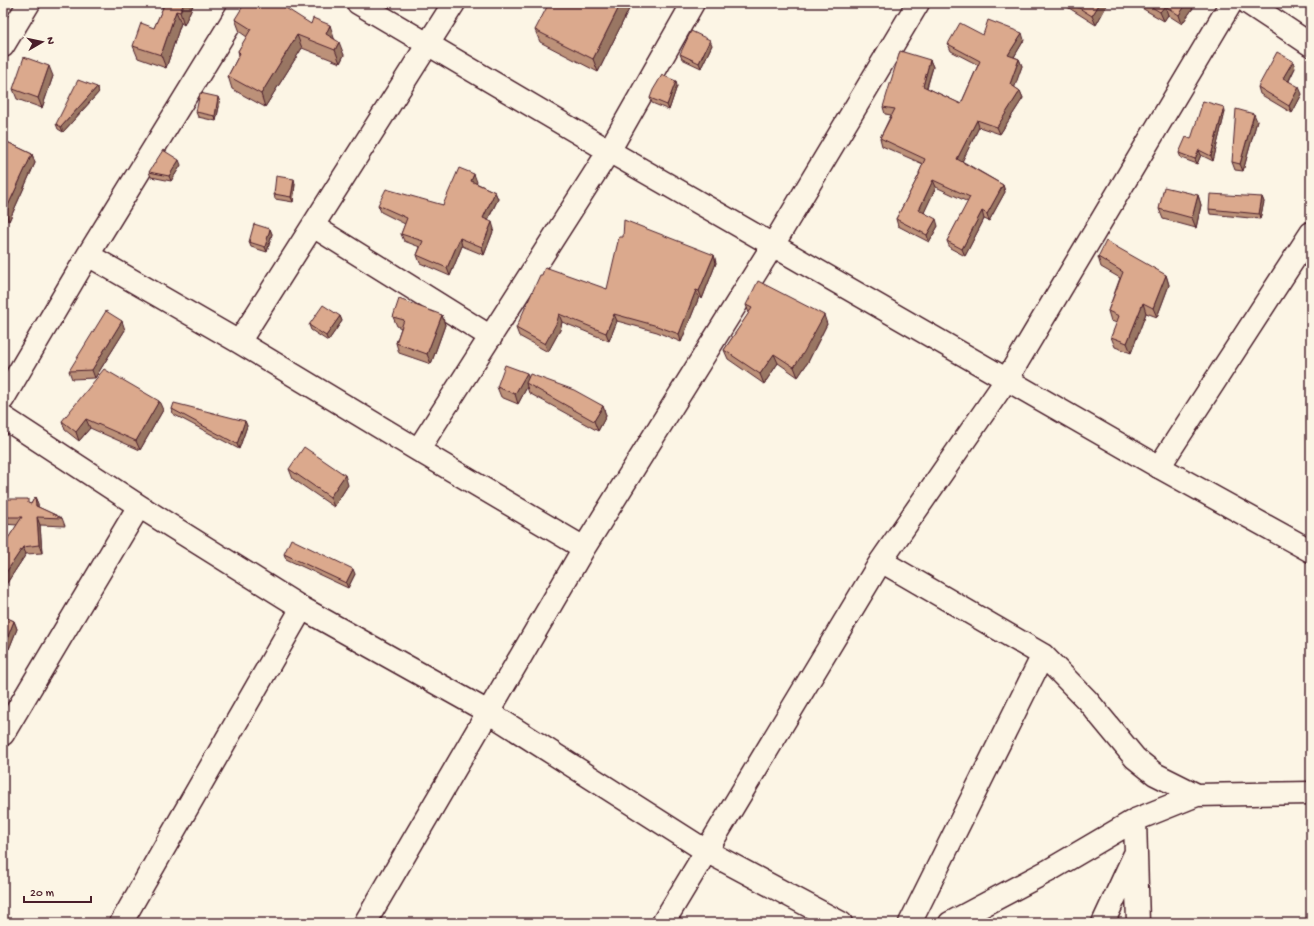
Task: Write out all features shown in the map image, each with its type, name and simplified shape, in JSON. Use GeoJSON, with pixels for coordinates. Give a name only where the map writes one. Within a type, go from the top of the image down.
{"type":"FeatureCollection","features":[{"type":"Feature","properties":{"kind":"street"},"geometry":{"type":"LineString","coordinates":[[3,46],[29,3]]}},
{"type":"Feature","properties":{"kind":"street"},"geometry":{"type":"LineString","coordinates":[[3,399],[88,255],[243,3]]}},
{"type":"Feature","properties":{"kind":"street"},"geometry":{"type":"LineString","coordinates":[[358,3],[609,151],[1159,467],[1311,551]]}},
{"type":"Feature","properties":{"kind":"street"},"geometry":{"type":"LineString","coordinates":[[239,342],[454,3]]}},
{"type":"Feature","properties":{"kind":"street"},"geometry":{"type":"LineString","coordinates":[[418,450],[609,151],[693,3]]}},
{"type":"Feature","properties":{"kind":"street"},"geometry":{"type":"LineString","coordinates":[[365,923],[584,548],[773,245],[918,3]]}},
{"type":"Feature","properties":{"kind":"street"},"geometry":{"type":"LineString","coordinates":[[663,923],[881,561],[1007,379],[1231,3]]}},
{"type":"Feature","properties":{"kind":"street"},"geometry":{"type":"LineString","coordinates":[[1248,3],[1311,45]]}},
{"type":"Feature","properties":{"kind":"street"},"geometry":{"type":"LineString","coordinates":[[313,226],[491,337]]}},
{"type":"Feature","properties":{"kind":"street"},"geometry":{"type":"LineString","coordinates":[[1159,467],[1311,232]]}},
{"type":"Feature","properties":{"kind":"street"},"geometry":{"type":"LineString","coordinates":[[88,255],[239,342],[584,548]]}},
{"type":"Feature","properties":{"kind":"street"},"geometry":{"type":"LineString","coordinates":[[3,417],[139,506],[302,608],[488,712],[706,851],[841,923]]}},
{"type":"Feature","properties":{"kind":"street"},"geometry":{"type":"LineString","coordinates":[[3,734],[139,506]]}},
{"type":"Feature","properties":{"kind":"street"},"geometry":{"type":"LineString","coordinates":[[881,561],[1043,655],[1087,700],[1134,758],[1155,774],[1197,796]]}},
{"type":"Feature","properties":{"kind":"street"},"geometry":{"type":"LineString","coordinates":[[121,923],[302,608]]}},
{"type":"Feature","properties":{"kind":"street"},"geometry":{"type":"LineString","coordinates":[[910,923],[1043,655]]}},
{"type":"Feature","properties":{"kind":"street"},"geometry":{"type":"LineString","coordinates":[[950,923],[1048,871],[1135,820],[1197,796],[1311,793]]}},
{"type":"Feature","properties":{"kind":"street"},"geometry":{"type":"LineString","coordinates":[[1135,820],[1138,923]]}},
{"type":"Feature","properties":{"kind":"street"},"geometry":{"type":"LineString","coordinates":[[1103,923],[1136,851]]}},
{"type":"Feature","properties":{"kind":"building"},"geometry":{"type":"Polygon","coordinates":[[[165,3],[184,3],[180,12],[176,11],[161,55],[133,46],[141,23],[154,28],[165,3]]]}},
{"type":"Feature","properties":{"kind":"building"},"geometry":{"type":"Polygon","coordinates":[[[245,3],[278,3],[311,24],[313,18],[330,25],[326,34],[339,42],[335,50],[297,35],[261,94],[228,76],[240,53],[238,51],[251,29],[235,19],[245,3]]]}},
{"type":"Feature","properties":{"kind":"building"},"geometry":{"type":"Polygon","coordinates":[[[549,3],[621,3],[593,59],[535,30],[549,3]]]}},
{"type":"Feature","properties":{"kind":"building"},"geometry":{"type":"Polygon","coordinates":[[[1071,3],[1100,3],[1092,16],[1071,3]]]}},
{"type":"Feature","properties":{"kind":"building"},"geometry":{"type":"Polygon","coordinates":[[[1145,3],[1187,3],[1179,15],[1165,6],[1160,12],[1145,3]]]}},
{"type":"Feature","properties":{"kind":"building"},"geometry":{"type":"Polygon","coordinates":[[[988,20],[1022,33],[1008,55],[1019,59],[1010,84],[1020,91],[997,127],[977,120],[957,159],[1003,185],[987,214],[982,211],[962,249],[947,241],[970,197],[933,180],[919,210],[936,219],[927,235],[896,219],[920,173],[925,159],[880,138],[895,109],[883,107],[900,51],[930,60],[923,86],[961,104],[980,61],[948,44],[960,23],[983,35],[988,20]]]}},
{"type":"Feature","properties":{"kind":"building"},"geometry":{"type":"Polygon","coordinates":[[[691,31],[710,40],[699,63],[680,54],[691,31]]]}},
{"type":"Feature","properties":{"kind":"building"},"geometry":{"type":"Polygon","coordinates":[[[1277,52],[1293,61],[1283,78],[1299,87],[1289,106],[1258,87],[1277,52]]]}},
{"type":"Feature","properties":{"kind":"building"},"geometry":{"type":"Polygon","coordinates":[[[24,57],[49,66],[38,98],[13,89],[24,57]]]}},
{"type":"Feature","properties":{"kind":"building"},"geometry":{"type":"Polygon","coordinates":[[[662,75],[676,81],[667,105],[650,98],[662,75]]]}},
{"type":"Feature","properties":{"kind":"building"},"geometry":{"type":"Polygon","coordinates":[[[78,80],[97,87],[61,127],[56,124],[78,80]]]}},
{"type":"Feature","properties":{"kind":"building"},"geometry":{"type":"Polygon","coordinates":[[[200,93],[218,97],[215,116],[196,112],[200,93]]]}},
{"type":"Feature","properties":{"kind":"building"},"geometry":{"type":"Polygon","coordinates":[[[1203,101],[1224,107],[1211,156],[1199,150],[1195,159],[1179,153],[1186,137],[1191,139],[1203,101]]]}},
{"type":"Feature","properties":{"kind":"building"},"geometry":{"type":"Polygon","coordinates":[[[1236,109],[1254,114],[1240,164],[1232,162],[1236,109]]]}},
{"type":"Feature","properties":{"kind":"building"},"geometry":{"type":"Polygon","coordinates":[[[3,140],[32,154],[5,212],[3,211],[3,140]]]}},
{"type":"Feature","properties":{"kind":"building"},"geometry":{"type":"Polygon","coordinates":[[[163,150],[179,160],[169,176],[149,172],[163,150]]]}},
{"type":"Feature","properties":{"kind":"building"},"geometry":{"type":"Polygon","coordinates":[[[459,168],[474,174],[471,181],[495,192],[483,218],[492,222],[482,247],[460,238],[447,268],[417,255],[423,241],[401,234],[407,218],[378,205],[386,189],[443,205],[459,168]]]}},
{"type":"Feature","properties":{"kind":"building"},"geometry":{"type":"Polygon","coordinates":[[[276,176],[294,179],[291,197],[274,194],[276,176]]]}},
{"type":"Feature","properties":{"kind":"building"},"geometry":{"type":"Polygon","coordinates":[[[1164,187],[1198,195],[1192,218],[1159,209],[1164,187]]]}},
{"type":"Feature","properties":{"kind":"building"},"geometry":{"type":"Polygon","coordinates":[[[1210,194],[1262,197],[1259,214],[1209,209],[1210,194]]]}},
{"type":"Feature","properties":{"kind":"building"},"geometry":{"type":"Polygon","coordinates":[[[624,220],[714,255],[699,291],[696,290],[679,334],[654,325],[614,314],[606,333],[559,314],[557,322],[545,344],[516,328],[545,267],[607,289],[619,237],[623,237],[624,220]]]}},
{"type":"Feature","properties":{"kind":"building"},"geometry":{"type":"Polygon","coordinates":[[[254,224],[270,229],[265,247],[249,242],[254,224]]]}},
{"type":"Feature","properties":{"kind":"building"},"geometry":{"type":"Polygon","coordinates":[[[1106,241],[1166,275],[1153,308],[1143,303],[1127,343],[1111,337],[1119,316],[1108,311],[1123,272],[1098,257],[1106,241]]]}},
{"type":"Feature","properties":{"kind":"building"},"geometry":{"type":"Polygon","coordinates":[[[758,281],[824,315],[794,367],[774,354],[760,374],[724,350],[752,308],[746,305],[758,281]]]}},
{"type":"Feature","properties":{"kind":"building"},"geometry":{"type":"Polygon","coordinates":[[[399,299],[442,315],[427,354],[396,343],[404,320],[393,317],[399,299]]]}},
{"type":"Feature","properties":{"kind":"building"},"geometry":{"type":"Polygon","coordinates":[[[323,305],[340,316],[326,336],[309,325],[323,305]]]}},
{"type":"Feature","properties":{"kind":"building"},"geometry":{"type":"Polygon","coordinates":[[[106,311],[122,321],[92,370],[69,371],[106,311]]]}},
{"type":"Feature","properties":{"kind":"building"},"geometry":{"type":"Polygon","coordinates":[[[505,365],[527,373],[515,394],[497,387],[505,365]]]}},
{"type":"Feature","properties":{"kind":"building"},"geometry":{"type":"Polygon","coordinates":[[[104,369],[159,401],[136,441],[86,419],[76,432],[62,421],[104,369]]]}},
{"type":"Feature","properties":{"kind":"building"},"geometry":{"type":"Polygon","coordinates":[[[530,374],[574,390],[603,406],[594,421],[526,383],[530,374]]]}},
{"type":"Feature","properties":{"kind":"building"},"geometry":{"type":"Polygon","coordinates":[[[174,403],[245,421],[237,444],[172,409],[174,403]]]}},
{"type":"Feature","properties":{"kind":"building"},"geometry":{"type":"Polygon","coordinates":[[[304,447],[345,475],[330,497],[289,469],[304,447]]]}},
{"type":"Feature","properties":{"kind":"building"},"geometry":{"type":"Polygon","coordinates":[[[35,497],[36,506],[62,518],[37,517],[39,545],[23,547],[3,577],[3,546],[22,517],[3,517],[3,499],[28,499],[28,503],[31,504],[35,497]]]}},
{"type":"Feature","properties":{"kind":"building"},"geometry":{"type":"Polygon","coordinates":[[[291,539],[353,569],[346,583],[284,554],[291,539]]]}},
{"type":"Feature","properties":{"kind":"building"},"geometry":{"type":"Polygon","coordinates":[[[3,616],[14,621],[6,641],[3,640],[3,616]]]}}]}
